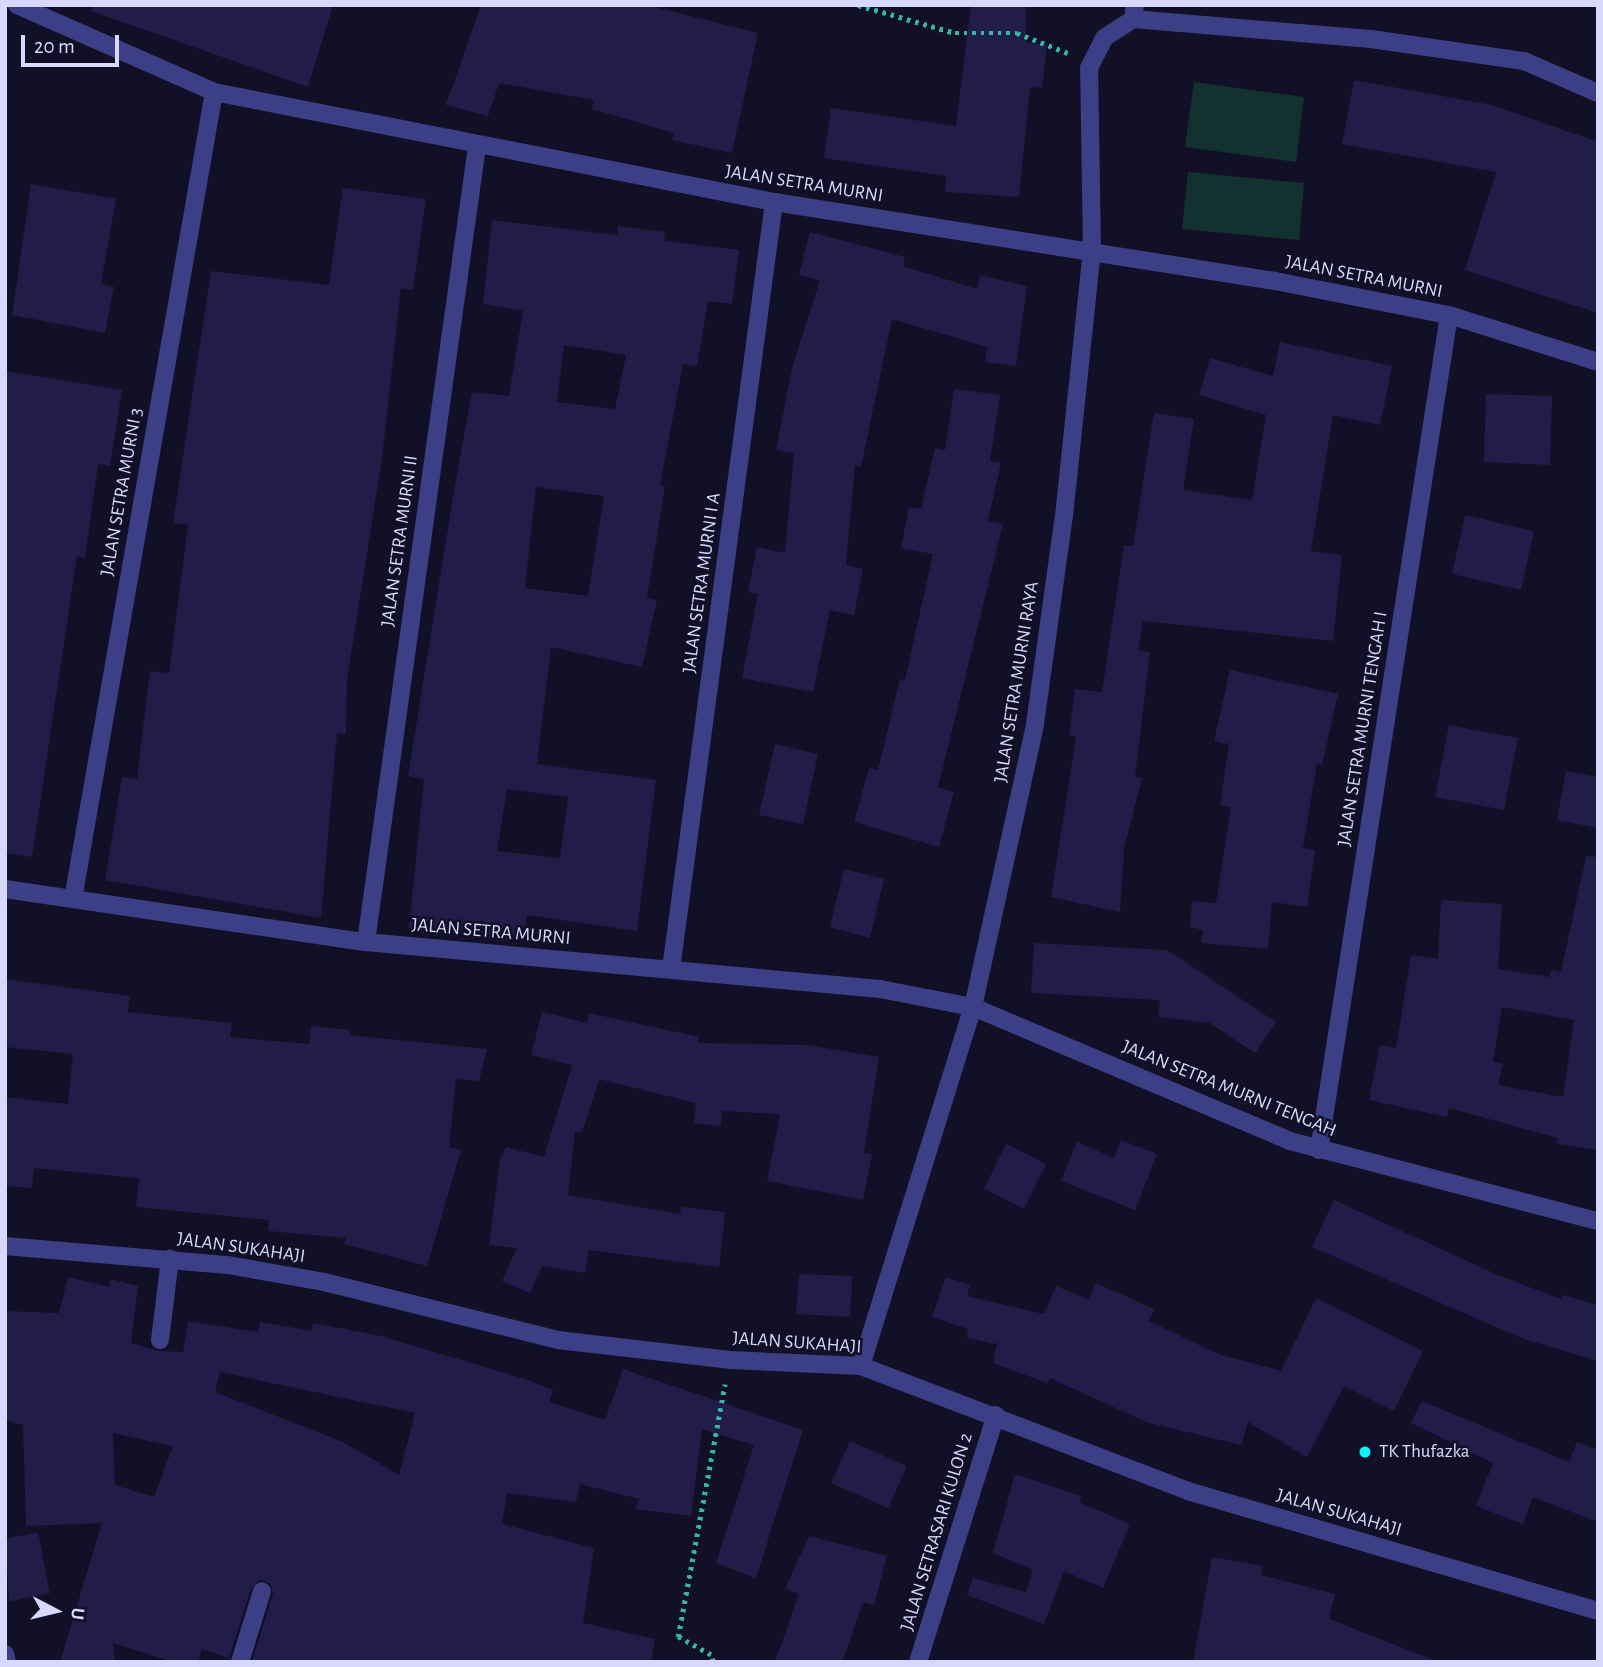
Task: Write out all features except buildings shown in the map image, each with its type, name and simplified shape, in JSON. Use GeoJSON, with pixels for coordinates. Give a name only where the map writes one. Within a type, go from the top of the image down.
{"type":"FeatureCollection","features":[{"type":"Feature","properties":{"kind":"street","name":"JALAN SETRA MURNI"},"geometry":{"type":"LineString","coordinates":[[17,5],[214,92],[477,146],[774,202],[1092,250],[1449,315],[1598,362]]}},
{"type":"Feature","properties":{"kind":"street"},"geometry":{"type":"LineString","coordinates":[[1088,68],[1104,38],[1134,12],[1371,39],[1524,61],[1598,93]]}},
{"type":"Feature","properties":{"kind":"street","name":"JALAN SETRA MURNI RAYA"},"geometry":{"type":"LineString","coordinates":[[861,1366],[973,1007],[1035,724],[1064,516],[1092,250],[1088,68]]}},
{"type":"Feature","properties":{"kind":"street","name":"JALAN SETRA MURNI 3"},"geometry":{"type":"LineString","coordinates":[[73,898],[214,92]]}},
{"type":"Feature","properties":{"kind":"street","name":"JALAN SETRA MURNI II"},"geometry":{"type":"LineString","coordinates":[[366,942],[477,146]]}},
{"type":"Feature","properties":{"kind":"street","name":"JALAN SETRA MURNI I A"},"geometry":{"type":"LineString","coordinates":[[671,969],[774,202]]}},
{"type":"Feature","properties":{"kind":"street","name":"JALAN SETRA MURNI TENGAH I"},"geometry":{"type":"LineString","coordinates":[[1319,1150],[1449,315]]}},
{"type":"Feature","properties":{"kind":"street","name":"JALAN SETRA MURNI"},"geometry":{"type":"LineString","coordinates":[[5,889],[366,942],[880,989],[973,1007]]}},
{"type":"Feature","properties":{"kind":"street","name":"JALAN SETRA MURNI TENGAH"},"geometry":{"type":"LineString","coordinates":[[973,1007],[1319,1150],[1598,1221]]}},
{"type":"Feature","properties":{"kind":"street","name":"JALAN SUKAHAJI"},"geometry":{"type":"LineString","coordinates":[[5,1246],[170,1258],[324,1282],[558,1340],[730,1360],[861,1366],[996,1415],[1188,1491],[1598,1611]]}},
{"type":"Feature","properties":{"kind":"street"},"geometry":{"type":"LineString","coordinates":[[160,1340],[170,1258]]}},
{"type":"Feature","properties":{"kind":"street","name":"JALAN SETRASARI KULON 2"},"geometry":{"type":"LineString","coordinates":[[918,1662],[996,1415]]}},
{"type":"Feature","properties":{"kind":"street"},"geometry":{"type":"LineString","coordinates":[[240,1662],[262,1591]]}},
{"type":"Feature","properties":{"kind":"street"},"geometry":{"type":"LineString","coordinates":[[5,1654],[7,1662]]}},
{"type":"Feature","properties":{"kind":"path"},"geometry":{"type":"LineString","coordinates":[[858,5],[955,33],[1017,33],[1058,46],[1088,68]]}},
{"type":"Feature","properties":{"kind":"path"},"geometry":{"type":"LineString","coordinates":[[713,1662],[711,1655],[678,1637],[730,1360]]}},
{"type":"Feature","properties":{"kind":"green space"},"geometry":{"type":"Polygon","coordinates":[[[1194,82],[1304,97],[1296,162],[1185,147],[1194,82]]]}},
{"type":"Feature","properties":{"kind":"green space"},"geometry":{"type":"Polygon","coordinates":[[[1188,172],[1304,183],[1299,240],[1182,229],[1188,172]]]}},
{"type":"Feature","properties":{"kind":"place","name":"TK Thufazka"},"geometry":{"type":"Point","coordinates":[1365,1452]}}]}
